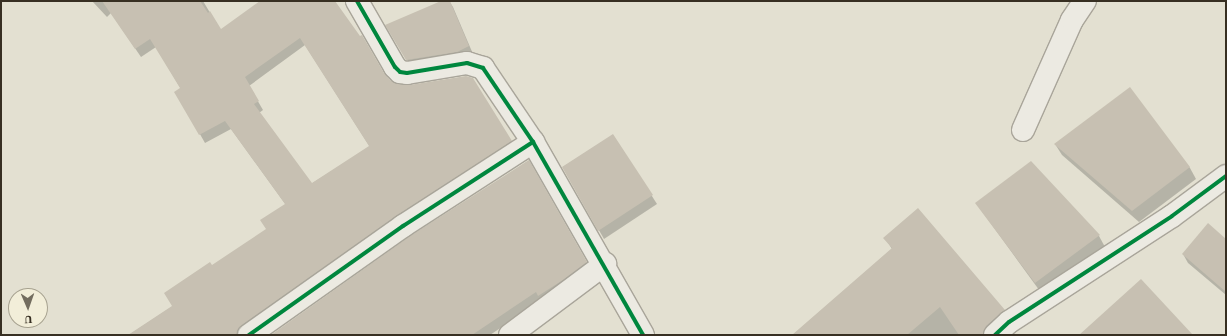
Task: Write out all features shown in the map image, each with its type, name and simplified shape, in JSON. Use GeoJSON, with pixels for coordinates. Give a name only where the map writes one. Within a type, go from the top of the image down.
{"type":"FeatureCollection","features":[{"type":"Feature","properties":{"kind":"street"},"geometry":{"type":"LineString","coordinates":[[356,1],[395,67],[400,72],[407,73],[467,63],[483,68],[534,142],[605,264],[643,335]]}},
{"type":"Feature","properties":{"kind":"street"},"geometry":{"type":"LineString","coordinates":[[1022,130],[1072,20],[1085,1]]}},
{"type":"Feature","properties":{"kind":"street"},"geometry":{"type":"LineString","coordinates":[[249,335],[403,226],[534,142]]}},
{"type":"Feature","properties":{"kind":"street"},"geometry":{"type":"LineString","coordinates":[[995,335],[1009,322],[1172,216],[1226,176]]}},
{"type":"Feature","properties":{"kind":"street"},"geometry":{"type":"LineString","coordinates":[[510,335],[605,264]]}},
{"type":"Feature","properties":{"kind":"building"},"geometry":{"type":"Polygon","coordinates":[[[102,1],[200,1],[208,13],[210,11],[221,29],[260,1],[335,1],[360,36],[362,35],[384,73],[391,81],[398,84],[409,85],[466,76],[473,78],[512,141],[396,216],[242,325],[238,329],[237,335],[128,335],[172,306],[164,293],[210,262],[212,265],[266,229],[260,220],[285,204],[225,121],[199,135],[174,92],[180,88],[150,39],[135,49],[102,1]],[[300,38],[245,77],[259,101],[254,104],[312,183],[369,146],[300,38]]]}},
{"type":"Feature","properties":{"kind":"building"},"geometry":{"type":"Polygon","coordinates":[[[441,1],[450,1],[469,46],[457,52],[406,60],[385,25],[441,1]]]}},
{"type":"Feature","properties":{"kind":"building"},"geometry":{"type":"Polygon","coordinates":[[[1130,87],[1190,167],[1132,211],[1054,144],[1130,87]]]}},
{"type":"Feature","properties":{"kind":"building"},"geometry":{"type":"Polygon","coordinates":[[[613,134],[653,195],[598,231],[562,167],[613,134]]]}},
{"type":"Feature","properties":{"kind":"building"},"geometry":{"type":"Polygon","coordinates":[[[529,160],[587,262],[563,280],[538,296],[536,292],[472,335],[271,335],[410,236],[529,160]]]}},
{"type":"Feature","properties":{"kind":"building"},"geometry":{"type":"Polygon","coordinates":[[[1031,161],[1100,235],[1035,283],[975,203],[1031,161]]]}},
{"type":"Feature","properties":{"kind":"building"},"geometry":{"type":"Polygon","coordinates":[[[918,208],[1005,310],[986,326],[983,335],[959,335],[940,307],[907,335],[792,335],[892,248],[883,238],[918,208]]]}},
{"type":"Feature","properties":{"kind":"building"},"geometry":{"type":"Polygon","coordinates":[[[1208,223],[1226,239],[1226,292],[1182,254],[1208,223]]]}},
{"type":"Feature","properties":{"kind":"building"},"geometry":{"type":"Polygon","coordinates":[[[1141,279],[1193,335],[1079,335],[1141,279]]]}},
{"type":"Feature","properties":{"kind":"cycle path"},"geometry":{"type":"LineString","coordinates":[[357,1],[395,67],[400,72],[407,73],[467,63],[483,68],[533,142],[643,335]]}},
{"type":"Feature","properties":{"kind":"cycle path"},"geometry":{"type":"LineString","coordinates":[[249,335],[403,226],[533,142]]}},
{"type":"Feature","properties":{"kind":"cycle path"},"geometry":{"type":"LineString","coordinates":[[995,335],[1009,322],[1172,216],[1226,176]]}}]}
